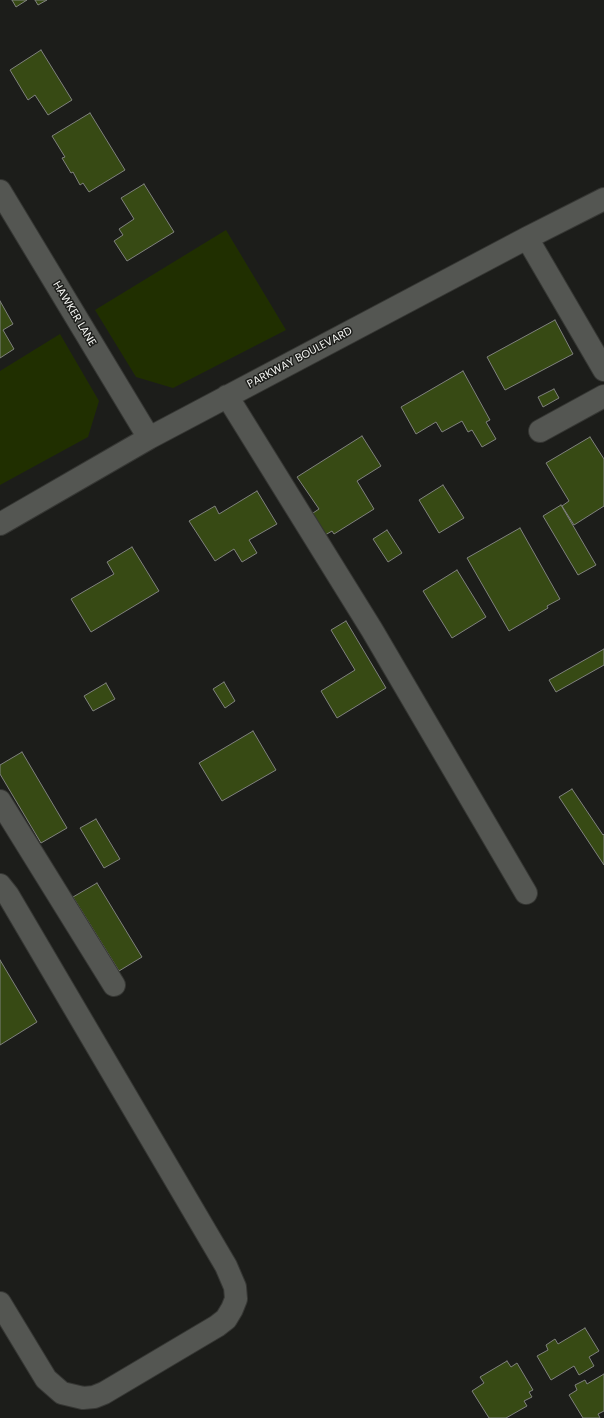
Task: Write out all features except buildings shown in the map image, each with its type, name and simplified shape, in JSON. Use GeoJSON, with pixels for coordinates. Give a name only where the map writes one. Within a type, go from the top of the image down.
{"type":"FeatureCollection","features":[{"type":"Feature","properties":{"kind":"street","name":"HAWKER LANE"},"geometry":{"type":"LineString","coordinates":[[0,191],[149,438]]}},
{"type":"Feature","properties":{"kind":"street","name":"PARKWAY BOULEVARD"},"geometry":{"type":"LineString","coordinates":[[0,524],[149,438],[227,396],[526,238],[604,199]]}},
{"type":"Feature","properties":{"kind":"street"},"geometry":{"type":"LineString","coordinates":[[526,238],[604,370]]}},
{"type":"Feature","properties":{"kind":"street"},"geometry":{"type":"LineString","coordinates":[[227,396],[372,630],[526,893]]}},
{"type":"Feature","properties":{"kind":"street"},"geometry":{"type":"LineString","coordinates":[[540,431],[604,396]]}},
{"type":"Feature","properties":{"kind":"street"},"geometry":{"type":"LineString","coordinates":[[0,801],[114,985]]}},
{"type":"Feature","properties":{"kind":"street"},"geometry":{"type":"LineString","coordinates":[[0,885],[8,895],[226,1266],[235,1287],[236,1299],[226,1319],[217,1326],[104,1393],[94,1397],[83,1398],[62,1393],[46,1379],[0,1303]]}},
{"type":"Feature","properties":{"kind":"green space"},"geometry":{"type":"Polygon","coordinates":[[[226,230],[286,330],[173,388],[136,377],[95,310],[226,230]]]}},
{"type":"Feature","properties":{"kind":"green space"},"geometry":{"type":"Polygon","coordinates":[[[60,334],[99,401],[88,437],[0,485],[0,371],[60,334]]]}}]}
